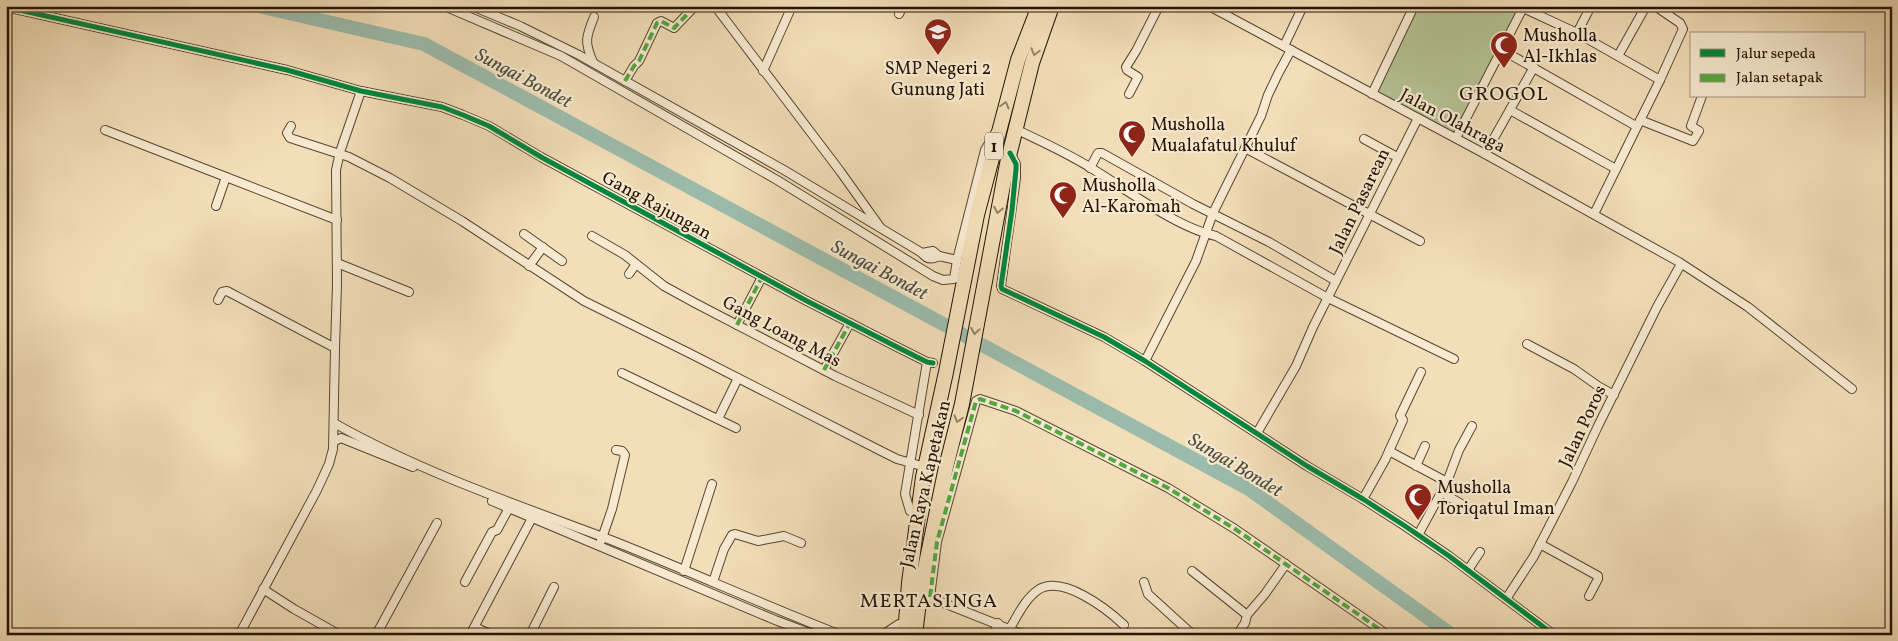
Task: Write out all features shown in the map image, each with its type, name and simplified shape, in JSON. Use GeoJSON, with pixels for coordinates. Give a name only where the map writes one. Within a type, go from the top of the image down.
{"type":"FeatureCollection","features":[{"type":"Feature","properties":{"kind":"highway","name":"1"},"geometry":{"type":"LineString","coordinates":[[910,628],[918,514],[918,465],[948,365],[977,215],[999,129],[1018,60],[1039,6]]}},
{"type":"Feature","properties":{"kind":"highway","name":"1"},"geometry":{"type":"LineString","coordinates":[[1010,153],[1038,40],[1052,6]]}},
{"type":"Feature","properties":{"kind":"highway","name":"Jalan Raya Kapetakan"},"geometry":{"type":"LineString","coordinates":[[910,628],[925,595],[946,467],[962,404],[982,290],[1010,153]]}},
{"type":"Feature","properties":{"kind":"street"},"geometry":{"type":"LineString","coordinates":[[444,6],[561,56],[777,180],[933,276],[944,280],[954,278],[985,150],[992,136],[999,129]]}},
{"type":"Feature","properties":{"kind":"street"},"geometry":{"type":"LineString","coordinates":[[472,6],[520,26],[594,63],[784,170],[922,253],[930,251],[939,256],[957,260]]}},
{"type":"Feature","properties":{"kind":"street"},"geometry":{"type":"LineString","coordinates":[[625,81],[639,60],[657,23],[661,21],[674,28],[695,6]]}},
{"type":"Feature","properties":{"kind":"street"},"geometry":{"type":"LineString","coordinates":[[715,6],[881,229]]}},
{"type":"Feature","properties":{"kind":"street"},"geometry":{"type":"LineString","coordinates":[[764,71],[792,6]]}},
{"type":"Feature","properties":{"kind":"street"},"geometry":{"type":"LineString","coordinates":[[899,14],[904,6]]}},
{"type":"Feature","properties":{"kind":"street"},"geometry":{"type":"LineString","coordinates":[[1129,94],[1138,77],[1127,70],[1126,67],[1159,6]]}},
{"type":"Feature","properties":{"kind":"street","name":"Jalan Olahraga"},"geometry":{"type":"LineString","coordinates":[[1210,6],[1456,138],[1681,264],[1748,307],[1852,389]]}},
{"type":"Feature","properties":{"kind":"street"},"geometry":{"type":"LineString","coordinates":[[1284,46],[1303,6]]}},
{"type":"Feature","properties":{"kind":"street"},"geometry":{"type":"LineString","coordinates":[[1372,94],[1414,6]]}},
{"type":"Feature","properties":{"kind":"street"},"geometry":{"type":"LineString","coordinates":[[1577,33],[1591,6]]}},
{"type":"Feature","properties":{"kind":"street"},"geometry":{"type":"LineString","coordinates":[[1618,56],[1646,6]]}},
{"type":"Feature","properties":{"kind":"street"},"geometry":{"type":"LineString","coordinates":[[1594,214],[1660,80],[1683,28],[1680,23],[1655,6]]}},
{"type":"Feature","properties":{"kind":"street","name":"Gang Rajungan"},"geometry":{"type":"LineString","coordinates":[[6,7],[287,70],[361,91],[442,107],[489,126],[541,157],[762,277],[930,363],[919,416]]}},
{"type":"Feature","properties":{"kind":"street"},"geometry":{"type":"LineString","coordinates":[[1456,138],[1524,7],[1577,33],[1660,80]]}},
{"type":"Feature","properties":{"kind":"street"},"geometry":{"type":"LineString","coordinates":[[594,17],[586,40],[587,50],[594,63]]}},
{"type":"Feature","properties":{"kind":"street"},"geometry":{"type":"LineString","coordinates":[[1145,361],[1196,261],[1213,214],[1291,50]]}},
{"type":"Feature","properties":{"kind":"street"},"geometry":{"type":"LineString","coordinates":[[1502,50],[1638,123],[1695,140],[1699,131],[1691,126],[1701,98]]}},
{"type":"Feature","properties":{"kind":"street"},"geometry":{"type":"LineString","coordinates":[[1485,154],[1534,68]]}},
{"type":"Feature","properties":{"kind":"street"},"geometry":{"type":"LineString","coordinates":[[239,635],[329,464],[334,431],[337,263],[336,170],[340,152],[361,91]]}},
{"type":"Feature","properties":{"kind":"street"},"geometry":{"type":"LineString","coordinates":[[1510,110],[1616,169]]}},
{"type":"Feature","properties":{"kind":"street","name":"Jalan Pasarean"},"geometry":{"type":"LineString","coordinates":[[1257,433],[1296,366],[1312,327],[1418,118]]}},
{"type":"Feature","properties":{"kind":"street"},"geometry":{"type":"LineString","coordinates":[[291,126],[287,133],[290,138],[340,152],[390,178],[584,301],[867,444],[918,465],[919,416]]}},
{"type":"Feature","properties":{"kind":"street"},"geometry":{"type":"LineString","coordinates":[[1015,129],[1090,168],[1206,235],[1216,236],[1328,298],[1454,359]]}},
{"type":"Feature","properties":{"kind":"street"},"geometry":{"type":"LineString","coordinates":[[105,130],[337,220]]}},
{"type":"Feature","properties":{"kind":"street"},"geometry":{"type":"LineString","coordinates":[[1364,139],[1397,157]]}},
{"type":"Feature","properties":{"kind":"street"},"geometry":{"type":"LineString","coordinates":[[1245,148],[1420,241]]}},
{"type":"Feature","properties":{"kind":"street"},"geometry":{"type":"LineString","coordinates":[[1010,153],[1016,164],[1016,169],[1002,289],[1104,337],[1145,361],[1307,466],[1363,499],[1468,570],[1554,635]]}},
{"type":"Feature","properties":{"kind":"street"},"geometry":{"type":"LineString","coordinates":[[1090,168],[1098,153],[1102,153],[1148,180],[1269,242],[1336,281]]}},
{"type":"Feature","properties":{"kind":"street"},"geometry":{"type":"LineString","coordinates":[[216,206],[226,178]]}},
{"type":"Feature","properties":{"kind":"street"},"geometry":{"type":"LineString","coordinates":[[524,234],[562,261]]}},
{"type":"Feature","properties":{"kind":"street","name":"Gang Loang Mas"},"geometry":{"type":"LineString","coordinates":[[592,236],[624,255],[664,286],[824,370],[919,416]]}},
{"type":"Feature","properties":{"kind":"street"},"geometry":{"type":"LineString","coordinates":[[530,266],[543,247]]}},
{"type":"Feature","properties":{"kind":"street"},"geometry":{"type":"LineString","coordinates":[[337,263],[409,292]]}},
{"type":"Feature","properties":{"kind":"street"},"geometry":{"type":"LineString","coordinates":[[629,274],[636,264]]}},
{"type":"Feature","properties":{"kind":"street","name":"Jalan Poros"},"geometry":{"type":"LineString","coordinates":[[1506,599],[1540,544],[1657,307],[1681,264]]}},
{"type":"Feature","properties":{"kind":"street"},"geometry":{"type":"LineString","coordinates":[[737,325],[762,277]]}},
{"type":"Feature","properties":{"kind":"street"},"geometry":{"type":"LineString","coordinates":[[218,300],[222,292],[226,291],[334,348]]}},
{"type":"Feature","properties":{"kind":"street"},"geometry":{"type":"LineString","coordinates":[[824,370],[850,323]]}},
{"type":"Feature","properties":{"kind":"street"},"geometry":{"type":"LineString","coordinates":[[1527,344],[1574,369],[1614,395]]}},
{"type":"Feature","properties":{"kind":"street"},"geometry":{"type":"LineString","coordinates":[[1363,499],[1389,451],[1403,420],[1400,416],[1421,372]]}},
{"type":"Feature","properties":{"kind":"street"},"geometry":{"type":"LineString","coordinates":[[622,373],[736,428]]}},
{"type":"Feature","properties":{"kind":"street"},"geometry":{"type":"LineString","coordinates":[[718,419],[738,378]]}},
{"type":"Feature","properties":{"kind":"street"},"geometry":{"type":"LineString","coordinates":[[1024,635],[925,595],[976,401],[980,399],[1016,411],[1168,488],[1286,564],[1388,635]]}},
{"type":"Feature","properties":{"kind":"street"},"geometry":{"type":"LineString","coordinates":[[1418,536],[1447,482],[1459,450],[1472,426]]}},
{"type":"Feature","properties":{"kind":"street"},"geometry":{"type":"LineString","coordinates":[[334,431],[601,541],[702,588],[797,626],[841,635]]}},
{"type":"Feature","properties":{"kind":"street"},"geometry":{"type":"LineString","coordinates":[[334,431],[341,438],[365,444],[532,518],[684,571],[712,583],[815,635]]}},
{"type":"Feature","properties":{"kind":"street"},"geometry":{"type":"LineString","coordinates":[[1416,466],[1425,446]]}},
{"type":"Feature","properties":{"kind":"street"},"geometry":{"type":"LineString","coordinates":[[601,541],[612,509],[625,455],[622,451],[616,450]]}},
{"type":"Feature","properties":{"kind":"street"},"geometry":{"type":"LineString","coordinates":[[1389,451],[1447,482]]}},
{"type":"Feature","properties":{"kind":"street"},"geometry":{"type":"LineString","coordinates":[[684,571],[712,484]]}},
{"type":"Feature","properties":{"kind":"street"},"geometry":{"type":"LineString","coordinates":[[1441,492],[1463,504]]}},
{"type":"Feature","properties":{"kind":"street"},"geometry":{"type":"LineString","coordinates":[[466,582],[492,532],[497,530],[509,508]]}},
{"type":"Feature","properties":{"kind":"street"},"geometry":{"type":"LineString","coordinates":[[470,635],[532,518]]}},
{"type":"Feature","properties":{"kind":"street"},"geometry":{"type":"LineString","coordinates":[[376,635],[437,523]]}},
{"type":"Feature","properties":{"kind":"street"},"geometry":{"type":"LineString","coordinates":[[702,588],[712,583],[729,537],[732,535],[735,534],[758,541],[784,536],[801,543]]}},
{"type":"Feature","properties":{"kind":"street"},"geometry":{"type":"LineString","coordinates":[[1540,544],[1598,576],[1589,596]]}},
{"type":"Feature","properties":{"kind":"street"},"geometry":{"type":"LineString","coordinates":[[1468,570],[1480,552]]}},
{"type":"Feature","properties":{"kind":"street"},"geometry":{"type":"LineString","coordinates":[[1237,635],[1247,615],[1265,594],[1286,564]]}},
{"type":"Feature","properties":{"kind":"street"},"geometry":{"type":"LineString","coordinates":[[1192,571],[1247,615]]}},
{"type":"Feature","properties":{"kind":"street"},"geometry":{"type":"LineString","coordinates":[[1144,582],[1148,594],[1193,635]]}},
{"type":"Feature","properties":{"kind":"street"},"geometry":{"type":"LineString","coordinates":[[1010,628],[1030,597],[1040,588],[1050,586],[1065,588],[1086,596],[1110,611],[1124,625]]}},
{"type":"Feature","properties":{"kind":"street"},"geometry":{"type":"LineString","coordinates":[[530,635],[554,588]]}},
{"type":"Feature","properties":{"kind":"street"},"geometry":{"type":"LineString","coordinates":[[263,589],[294,610],[336,634]]}},
{"type":"Feature","properties":{"kind":"street"},"geometry":{"type":"LineString","coordinates":[[994,635],[998,623]]}},
{"type":"Feature","properties":{"kind":"street"},"geometry":{"type":"LineString","coordinates":[[475,627],[492,635]]}},
{"type":"Feature","properties":{"kind":"street"},"geometry":{"type":"LineString","coordinates":[[882,635],[910,628]]}},
{"type":"Feature","properties":{"kind":"green space"},"geometry":{"type":"Polygon","coordinates":[[[1419,6],[1521,6],[1455,135],[1374,93],[1419,6]]]}},
{"type":"Feature","properties":{"kind":"waterway","name":"Sungai Bondet"},"geometry":{"type":"LineString","coordinates":[[258,6],[424,44],[1249,489],[1452,635]]}},
{"type":"Feature","properties":{"kind":"marked path"},"geometry":{"type":"LineString","coordinates":[[625,81],[639,61],[657,23],[661,21],[674,28],[695,6]]}},
{"type":"Feature","properties":{"kind":"marked path"},"geometry":{"type":"LineString","coordinates":[[737,325],[762,277]]}},
{"type":"Feature","properties":{"kind":"marked path"},"geometry":{"type":"LineString","coordinates":[[824,370],[850,323],[853,324]]}},
{"type":"Feature","properties":{"kind":"marked path"},"geometry":{"type":"LineString","coordinates":[[930,597],[937,542],[976,401],[980,399],[1016,411],[1168,488],[1235,529],[1388,635]]}},
{"type":"Feature","properties":{"kind":"cycle path"},"geometry":{"type":"LineString","coordinates":[[6,7],[287,70],[361,91],[442,107],[463,115],[489,126],[541,157],[805,300],[927,362],[933,363]]}},
{"type":"Feature","properties":{"kind":"cycle path"},"geometry":{"type":"LineString","coordinates":[[1010,153],[1016,164],[1016,169],[1002,289],[1104,337],[1145,361],[1307,466],[1405,526],[1449,556],[1554,635]]}},
{"type":"Feature","properties":{"kind":"place","name":"SMP Negeri 2 Gunung Jati"},"geometry":{"type":"Point","coordinates":[938,56]}},
{"type":"Feature","properties":{"kind":"place","name":"Musholla Al-Ikhlas"},"geometry":{"type":"Point","coordinates":[1504,69]}},
{"type":"Feature","properties":{"kind":"place","name":"Musholla Mualafatul Khuluf"},"geometry":{"type":"Point","coordinates":[1132,158]}},
{"type":"Feature","properties":{"kind":"place","name":"Musholla Al-Karomah"},"geometry":{"type":"Point","coordinates":[1063,219]}},
{"type":"Feature","properties":{"kind":"place","name":"Musholla Toriqatul Iman"},"geometry":{"type":"Point","coordinates":[1418,521]}},
{"type":"Feature","properties":{"kind":"district","name":"GROGOL"},"geometry":{"type":"Point","coordinates":[1504,93]}},
{"type":"Feature","properties":{"kind":"district","name":"MERTASINGA"},"geometry":{"type":"Point","coordinates":[929,600]}}]}
